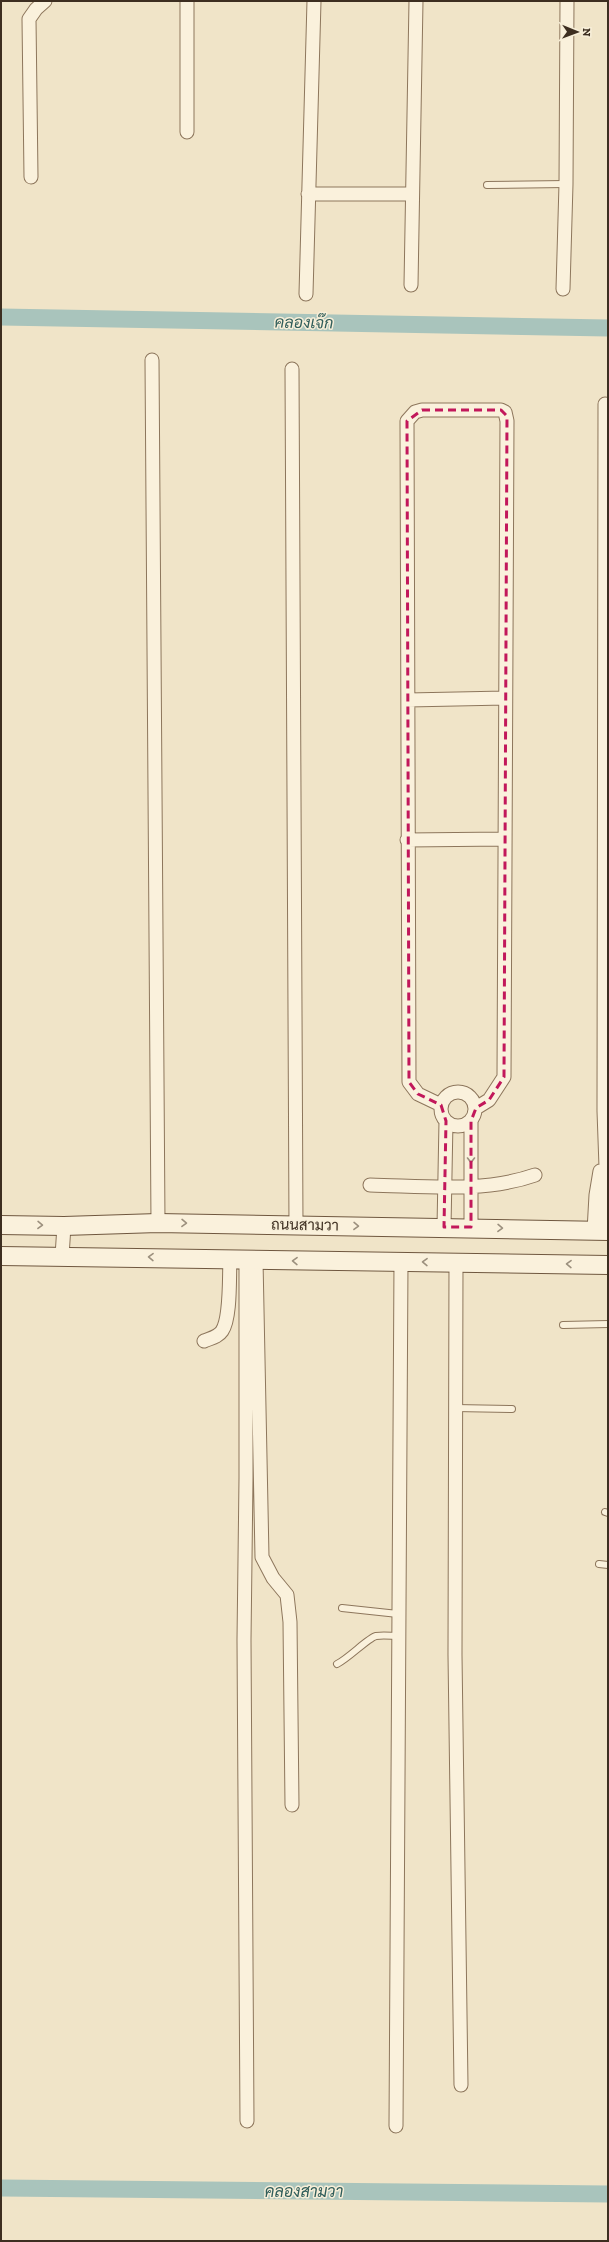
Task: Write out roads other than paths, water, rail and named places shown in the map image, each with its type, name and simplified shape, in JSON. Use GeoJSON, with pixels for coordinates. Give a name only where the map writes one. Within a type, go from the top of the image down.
{"type":"FeatureCollection","features":[{"type":"Feature","properties":{"kind":"street"},"geometry":{"type":"LineString","coordinates":[[32,177],[29,19],[36,9],[45,1]]}},
{"type":"Feature","properties":{"kind":"street"},"geometry":{"type":"LineString","coordinates":[[187,132],[188,1]]}},
{"type":"Feature","properties":{"kind":"street"},"geometry":{"type":"LineString","coordinates":[[306,294],[314,1]]}},
{"type":"Feature","properties":{"kind":"street"},"geometry":{"type":"LineString","coordinates":[[411,285],[416,1]]}},
{"type":"Feature","properties":{"kind":"street"},"geometry":{"type":"LineString","coordinates":[[563,288],[566,184],[567,1]]}},
{"type":"Feature","properties":{"kind":"street"},"geometry":{"type":"LineString","coordinates":[[308,194],[412,194]]}},
{"type":"Feature","properties":{"kind":"street"},"geometry":{"type":"LineString","coordinates":[[152,360],[158,1223]]}},
{"type":"Feature","properties":{"kind":"street"},"geometry":{"type":"LineString","coordinates":[[292,369],[296,1225]]}},
{"type":"Feature","properties":{"kind":"street"},"geometry":{"type":"LineString","coordinates":[[603,1231],[596,1195],[604,1148],[605,404]]}},
{"type":"Feature","properties":{"kind":"street"},"geometry":{"type":"LineString","coordinates":[[441,1105],[418,1094],[409,1082],[407,840],[407,421],[415,412],[422,410],[501,410],[507,416],[504,1077],[489,1100],[476,1108],[471,1121],[471,1227]]}},
{"type":"Feature","properties":{"kind":"street"},"geometry":{"type":"LineString","coordinates":[[408,700],[505,698]]}},
{"type":"Feature","properties":{"kind":"street"},"geometry":{"type":"LineString","coordinates":[[407,840],[505,839]]}},
{"type":"Feature","properties":{"kind":"street"},"geometry":{"type":"LineString","coordinates":[[444,1227],[446,1121],[442,1114],[441,1105],[445,1098],[451,1093],[459,1091],[467,1094],[473,1100],[476,1108]]}},
{"type":"Feature","properties":{"kind":"street"},"geometry":{"type":"LineString","coordinates":[[446,1121],[458,1126],[471,1121]]}},
{"type":"Feature","properties":{"kind":"street"},"geometry":{"type":"LineString","coordinates":[[370,1185],[471,1185],[515,1182],[535,1175]]}},
{"type":"Feature","properties":{"kind":"street","name":"ถนนสามวา"},"geometry":{"type":"LineString","coordinates":[[1,1225],[64,1226],[158,1223],[471,1227],[603,1231]]}},
{"type":"Feature","properties":{"kind":"street"},"geometry":{"type":"LineString","coordinates":[[62,1256],[64,1226]]}},
{"type":"Feature","properties":{"kind":"street"},"geometry":{"type":"LineString","coordinates":[[1,1256],[608,1264]]}},
{"type":"Feature","properties":{"kind":"street"},"geometry":{"type":"LineString","coordinates":[[204,1341],[217,1336],[223,1330],[244,1260]]}},
{"type":"Feature","properties":{"kind":"street"},"geometry":{"type":"LineString","coordinates":[[244,1260],[262,1557],[273,1578],[287,1595],[290,1622],[292,1805]]}},
{"type":"Feature","properties":{"kind":"street"},"geometry":{"type":"LineString","coordinates":[[244,1260],[246,1478],[244,1640],[247,2122]]}},
{"type":"Feature","properties":{"kind":"street"},"geometry":{"type":"LineString","coordinates":[[396,2126],[401,1262]]}},
{"type":"Feature","properties":{"kind":"street"},"geometry":{"type":"LineString","coordinates":[[456,1262],[454,1655],[461,2085]]}},
{"type":"Feature","properties":{"kind":"lane"},"geometry":{"type":"LineString","coordinates":[[487,185],[566,184]]}},
{"type":"Feature","properties":{"kind":"lane"},"geometry":{"type":"LineString","coordinates":[[563,1325],[608,1324]]}},
{"type":"Feature","properties":{"kind":"lane"},"geometry":{"type":"LineString","coordinates":[[455,1408],[512,1409]]}},
{"type":"Feature","properties":{"kind":"lane"},"geometry":{"type":"LineString","coordinates":[[599,1564],[608,1565]]}},
{"type":"Feature","properties":{"kind":"lane"},"geometry":{"type":"LineString","coordinates":[[342,1608],[398,1614]]}},
{"type":"Feature","properties":{"kind":"lane"},"geometry":{"type":"LineString","coordinates":[[337,1664],[358,1651],[367,1641],[375,1636],[399,1636]]}},
{"type":"Feature","properties":{"kind":"waterway","name":"คลองเจ๊ก"},"geometry":{"type":"LineString","coordinates":[[1,317],[608,328]]}},
{"type":"Feature","properties":{"kind":"waterway","name":"คลองสามวา"},"geometry":{"type":"LineString","coordinates":[[1,2188],[608,2194]]}}]}
